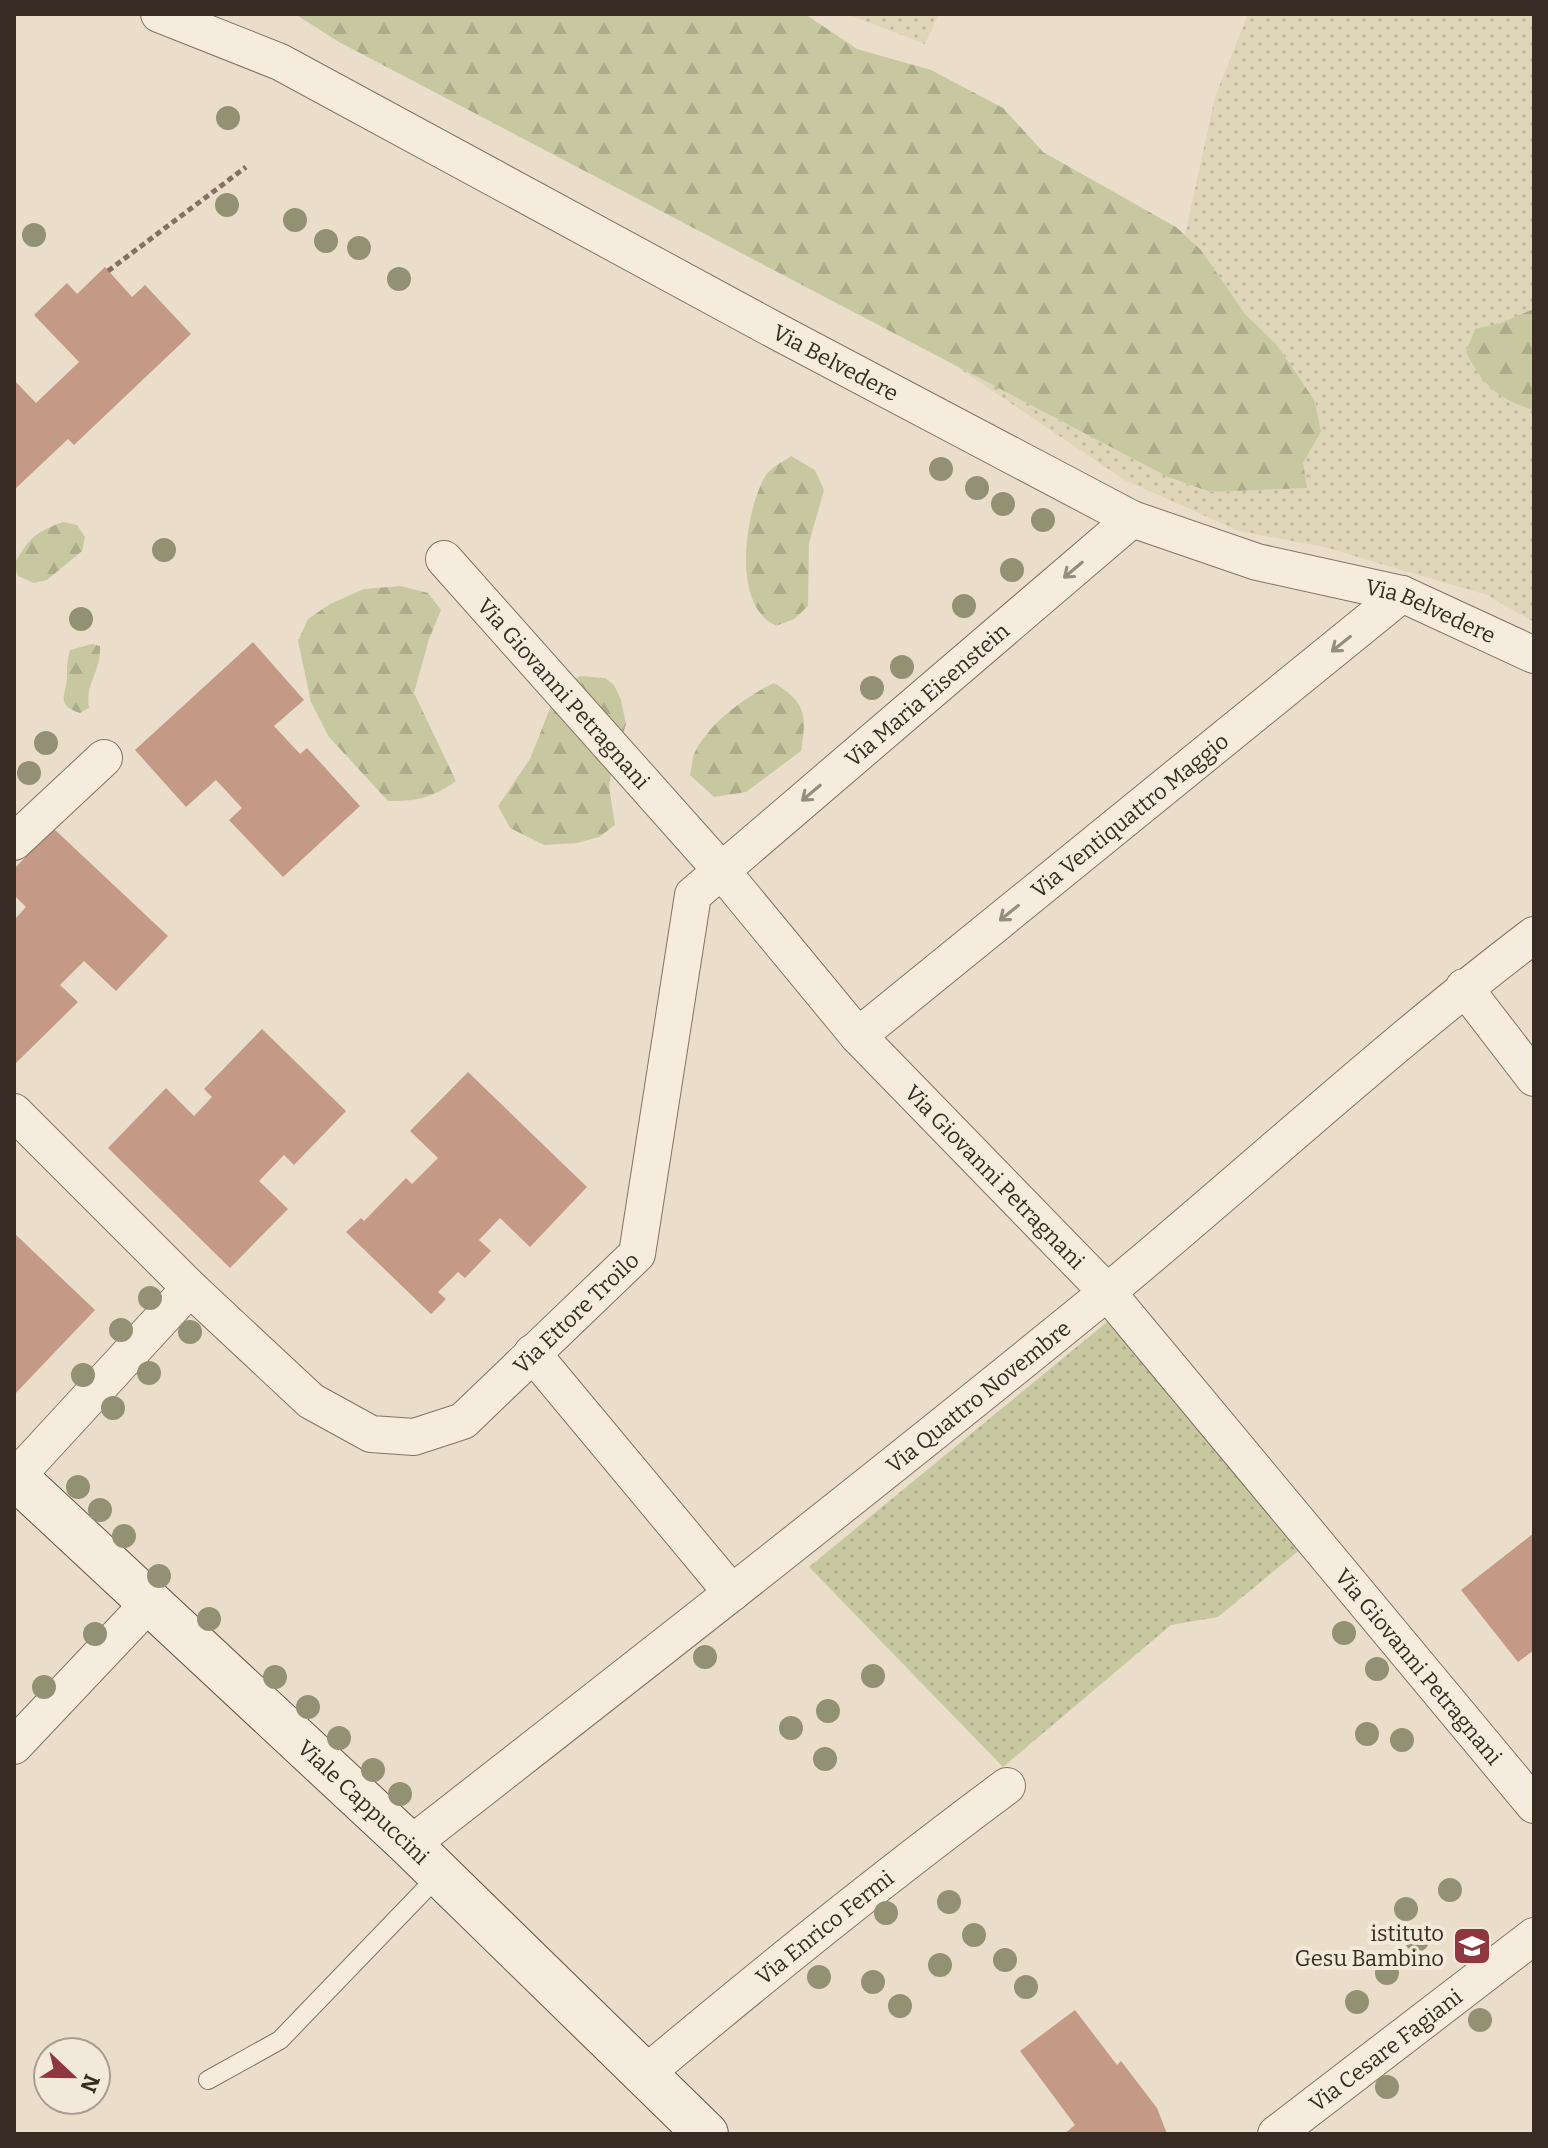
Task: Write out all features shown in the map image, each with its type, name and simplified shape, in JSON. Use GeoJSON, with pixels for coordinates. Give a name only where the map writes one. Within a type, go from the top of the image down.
{"type":"FeatureCollection","features":[{"type":"Feature","properties":{"kind":"street","name":"Via Belvedere"},"geometry":{"type":"LineString","coordinates":[[159,14],[280,62],[1132,519],[1257,562],[1402,594],[1534,655]]}},
{"type":"Feature","properties":{"kind":"street","name":"Via Maria Eisenstein"},"geometry":{"type":"LineString","coordinates":[[721,870],[1132,519]]}},
{"type":"Feature","properties":{"kind":"street","name":"Via Giovanni Petragnani"},"geometry":{"type":"LineString","coordinates":[[444,559],[721,870],[858,1036],[1107,1292],[1534,1805]]}},
{"type":"Feature","properties":{"kind":"street","name":"Via Ventiquattro Maggio"},"geometry":{"type":"LineString","coordinates":[[858,1036],[1402,594]]}},
{"type":"Feature","properties":{"kind":"street"},"geometry":{"type":"LineString","coordinates":[[14,842],[104,758]]}},
{"type":"Feature","properties":{"kind":"street","name":"Via Ettore Troilo"},"geometry":{"type":"LineString","coordinates":[[14,1112],[190,1288],[311,1401],[371,1434],[414,1437],[463,1421],[637,1254],[693,895],[721,870]]}},
{"type":"Feature","properties":{"kind":"street","name":"Via Quattro Novembre"},"geometry":{"type":"LineString","coordinates":[[425,1860],[732,1593],[1107,1292],[1464,987],[1534,935]]}},
{"type":"Feature","properties":{"kind":"street"},"geometry":{"type":"LineString","coordinates":[[1464,987],[1534,1078]]}},
{"type":"Feature","properties":{"kind":"street"},"geometry":{"type":"LineString","coordinates":[[15,1476],[190,1288]]}},
{"type":"Feature","properties":{"kind":"street"},"geometry":{"type":"LineString","coordinates":[[532,1353],[732,1593]]}},
{"type":"Feature","properties":{"kind":"street","name":"Viale Cappuccini"},"geometry":{"type":"LineString","coordinates":[[15,1476],[425,1860],[706,2134]]}},
{"type":"Feature","properties":{"kind":"street"},"geometry":{"type":"LineString","coordinates":[[14,1746],[151,1601]]}},
{"type":"Feature","properties":{"kind":"street","name":"Via Enrico Fermi"},"geometry":{"type":"LineString","coordinates":[[645,2074],[925,1846],[1007,1786]]}},
{"type":"Feature","properties":{"kind":"street","name":"Via Cesare Fagiani"},"geometry":{"type":"LineString","coordinates":[[1276,2134],[1534,1936]]}},
{"type":"Feature","properties":{"kind":"lane"},"geometry":{"type":"LineString","coordinates":[[208,2080],[280,2040],[425,1860]]}},
{"type":"Feature","properties":{"kind":"path"},"geometry":{"type":"LineString","coordinates":[[108,271],[246,167]]}},
{"type":"Feature","properties":{"kind":"shaded area"},"geometry":{"type":"Polygon","coordinates":[[[846,14],[939,14],[925,44],[846,14]]]}},
{"type":"Feature","properties":{"kind":"shaded area"},"geometry":{"type":"Polygon","coordinates":[[[1248,14],[1534,14],[1534,622],[1487,595],[1324,547],[1239,531],[1125,480],[951,363],[1168,477],[1209,492],[1306,488],[1303,463],[1321,432],[1315,401],[1276,344],[1245,314],[1201,250],[1185,235],[1215,97],[1248,14]]]}},
{"type":"Feature","properties":{"kind":"green space"},"geometry":{"type":"Polygon","coordinates":[[[295,14],[805,14],[857,49],[931,70],[1003,108],[1043,152],[1176,227],[1201,250],[1245,314],[1276,344],[1315,401],[1321,432],[1303,463],[1307,488],[1210,492],[1168,477],[339,42],[295,14]]]}},
{"type":"Feature","properties":{"kind":"green space"},"geometry":{"type":"Polygon","coordinates":[[[1534,309],[1534,410],[1510,401],[1492,389],[1466,352],[1475,329],[1534,309]]]}},
{"type":"Feature","properties":{"kind":"green space"},"geometry":{"type":"Polygon","coordinates":[[[791,456],[815,470],[824,490],[809,543],[808,606],[794,619],[776,626],[762,616],[753,601],[748,584],[747,545],[759,489],[766,475],[791,456]]]}},
{"type":"Feature","properties":{"kind":"green space"},"geometry":{"type":"Polygon","coordinates":[[[63,522],[77,525],[85,537],[82,551],[47,580],[34,583],[18,576],[14,565],[28,543],[39,533],[63,522]]]}},
{"type":"Feature","properties":{"kind":"green space"},"geometry":{"type":"Polygon","coordinates":[[[401,586],[428,593],[441,610],[429,639],[414,693],[456,781],[424,797],[388,801],[329,737],[311,702],[298,641],[308,619],[330,604],[364,589],[401,586]]]}},
{"type":"Feature","properties":{"kind":"green space"},"geometry":{"type":"Polygon","coordinates":[[[92,644],[100,646],[100,655],[89,691],[89,708],[80,713],[64,703],[68,657],[70,650],[92,644]]]}},
{"type":"Feature","properties":{"kind":"green space"},"geometry":{"type":"Polygon","coordinates":[[[580,676],[605,678],[614,685],[621,700],[626,724],[609,787],[615,825],[599,837],[577,843],[544,845],[510,828],[498,806],[530,759],[556,693],[580,676]]]}},
{"type":"Feature","properties":{"kind":"green space"},"geometry":{"type":"Polygon","coordinates":[[[774,683],[793,697],[802,711],[804,728],[801,751],[746,792],[714,797],[690,775],[696,750],[711,729],[730,711],[774,683]]]}},
{"type":"Feature","properties":{"kind":"green space"},"geometry":{"type":"Polygon","coordinates":[[[1107,1322],[1302,1548],[1218,1617],[1171,1625],[1003,1767],[809,1567],[1107,1322]]]}},
{"type":"Feature","properties":{"kind":"building"},"geometry":{"type":"Polygon","coordinates":[[[105,267],[132,297],[145,285],[191,334],[74,445],[68,439],[14,490],[14,380],[36,403],[79,362],[34,315],[67,283],[77,294],[105,267]]]}},
{"type":"Feature","properties":{"kind":"building"},"geometry":{"type":"Polygon","coordinates":[[[253,642],[304,700],[274,726],[300,754],[307,748],[360,806],[283,877],[229,820],[242,808],[216,780],[186,807],[135,750],[253,642]]]}},
{"type":"Feature","properties":{"kind":"building"},"geometry":{"type":"Polygon","coordinates":[[[53,828],[168,936],[116,991],[84,961],[60,985],[78,1002],[14,1065],[14,920],[26,907],[14,895],[14,869],[53,828]]]}},
{"type":"Feature","properties":{"kind":"building"},"geometry":{"type":"Polygon","coordinates":[[[262,1029],[346,1111],[294,1165],[284,1155],[259,1181],[288,1209],[230,1268],[108,1148],[166,1088],[194,1116],[212,1097],[204,1089],[262,1029]]]}},
{"type":"Feature","properties":{"kind":"building"},"geometry":{"type":"Polygon","coordinates":[[[468,1072],[587,1187],[530,1247],[500,1218],[479,1240],[491,1251],[465,1278],[458,1272],[438,1292],[446,1299],[431,1314],[346,1232],[361,1218],[364,1221],[406,1178],[412,1184],[438,1158],[410,1131],[468,1072]]]}},
{"type":"Feature","properties":{"kind":"building"},"geometry":{"type":"Polygon","coordinates":[[[14,1233],[95,1310],[14,1395],[14,1233]]]}},
{"type":"Feature","properties":{"kind":"building"},"geometry":{"type":"Polygon","coordinates":[[[1534,1533],[1534,1650],[1518,1662],[1461,1590],[1534,1533]]]}},
{"type":"Feature","properties":{"kind":"building"},"geometry":{"type":"Polygon","coordinates":[[[1075,2010],[1117,2065],[1121,2061],[1157,2108],[1167,2134],[1064,2134],[1075,2125],[1020,2051],[1075,2010]]]}},
{"type":"Feature","properties":{"kind":"place","name":"istituto Gesu Bambino"},"geometry":{"type":"Point","coordinates":[1472,1946]}}]}
